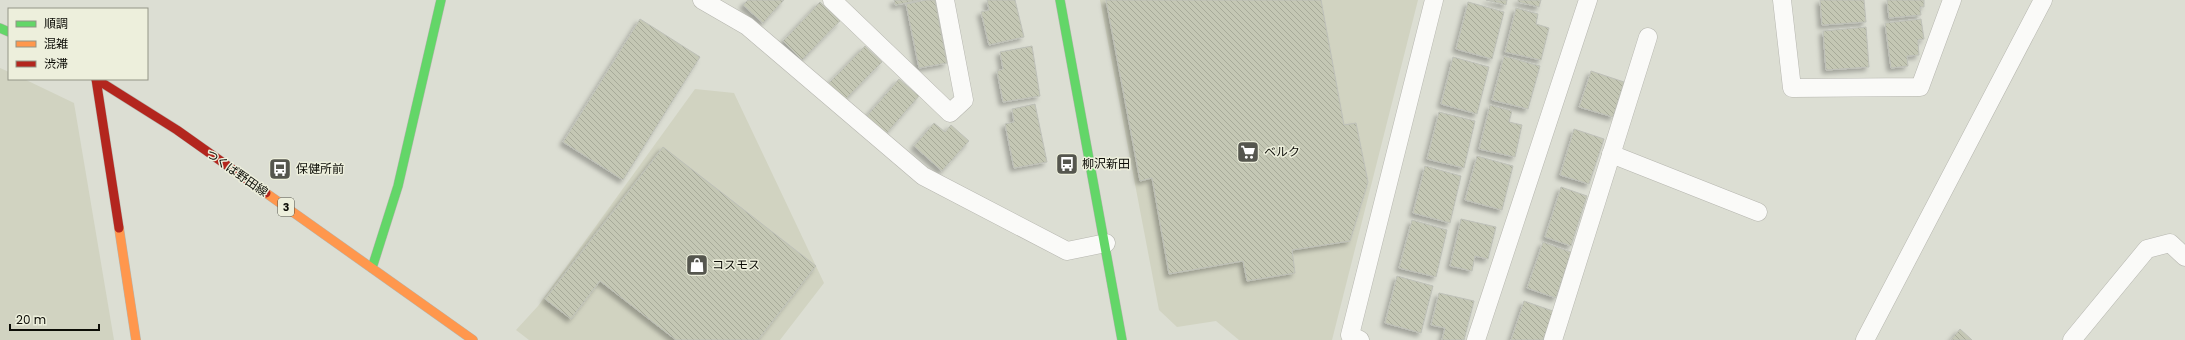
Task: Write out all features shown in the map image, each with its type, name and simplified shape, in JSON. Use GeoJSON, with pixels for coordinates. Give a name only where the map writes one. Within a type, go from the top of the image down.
{"type":"FeatureCollection","features":[{"type":"Feature","properties":{"kind":"street"},"geometry":{"type":"LineString","coordinates":[[372,268],[398,186],[441,0]]}},
{"type":"Feature","properties":{"kind":"street"},"geometry":{"type":"LineString","coordinates":[[1060,0],[1106,243],[1122,340]]}},
{"type":"Feature","properties":{"kind":"street"},"geometry":{"type":"LineString","coordinates":[[96,80],[136,340]]}},
{"type":"Feature","properties":{"kind":"street","name":"つくば野田線"},"geometry":{"type":"LineString","coordinates":[[98,80],[177,130],[472,340]]}},
{"type":"Feature","properties":{"kind":"lane"},"geometry":{"type":"LineString","coordinates":[[702,0],[747,26],[923,176],[1067,250],[1106,243]]}},
{"type":"Feature","properties":{"kind":"lane"},"geometry":{"type":"LineString","coordinates":[[832,0],[950,113],[964,100],[945,0]]}},
{"type":"Feature","properties":{"kind":"lane"},"geometry":{"type":"LineString","coordinates":[[1360,340],[1350,335],[1434,0]]}},
{"type":"Feature","properties":{"kind":"lane"},"geometry":{"type":"LineString","coordinates":[[1476,340],[1588,0]]}},
{"type":"Feature","properties":{"kind":"lane"},"geometry":{"type":"LineString","coordinates":[[1782,0],[1792,88],[1920,87],[1952,0]]}},
{"type":"Feature","properties":{"kind":"lane"},"geometry":{"type":"LineString","coordinates":[[1865,340],[2043,0]]}},
{"type":"Feature","properties":{"kind":"lane"},"geometry":{"type":"LineString","coordinates":[[1553,340],[1648,37]]}},
{"type":"Feature","properties":{"kind":"lane"},"geometry":{"type":"LineString","coordinates":[[1611,154],[1758,212]]}},
{"type":"Feature","properties":{"kind":"lane"},"geometry":{"type":"LineString","coordinates":[[2072,340],[2147,249],[2170,243],[2185,257]]}},
{"type":"Feature","properties":{"kind":"shaded area","name":"ベルク"},"geometry":{"type":"Polygon","coordinates":[[[1100,0],[1418,0],[1332,340],[1239,340],[1216,321],[1177,327],[1159,310],[1100,0]]]}},
{"type":"Feature","properties":{"kind":"shaded area"},"geometry":{"type":"Polygon","coordinates":[[[0,68],[8,72],[8,80],[26,80],[74,103],[114,340],[0,340],[0,68]]]}},
{"type":"Feature","properties":{"kind":"shaded area"},"geometry":{"type":"Polygon","coordinates":[[[695,89],[734,93],[824,283],[780,340],[529,340],[516,330],[538,306],[695,89]]]}},
{"type":"Feature","properties":{"kind":"building"},"geometry":{"type":"Polygon","coordinates":[[[748,0],[784,0],[763,23],[743,5],[748,0]]]}},
{"type":"Feature","properties":{"kind":"building"},"geometry":{"type":"Polygon","coordinates":[[[894,0],[921,0],[895,5],[894,0]]]}},
{"type":"Feature","properties":{"kind":"building"},"geometry":{"type":"Polygon","coordinates":[[[926,0],[935,0],[947,63],[919,68],[906,4],[926,0]]]}},
{"type":"Feature","properties":{"kind":"building"},"geometry":{"type":"Polygon","coordinates":[[[987,0],[1015,0],[1024,37],[989,45],[981,12],[989,10],[987,0]]]}},
{"type":"Feature","properties":{"kind":"building","name":"ベルク"},"geometry":{"type":"Polygon","coordinates":[[[1106,0],[1321,0],[1344,125],[1356,123],[1368,182],[1350,241],[1292,250],[1295,273],[1247,281],[1243,261],[1169,274],[1152,178],[1140,181],[1106,0]]]}},
{"type":"Feature","properties":{"kind":"building"},"geometry":{"type":"Polygon","coordinates":[[[1486,0],[1507,0],[1506,5],[1486,0]]]}},
{"type":"Feature","properties":{"kind":"building"},"geometry":{"type":"Polygon","coordinates":[[[1518,0],[1541,0],[1539,7],[1518,2],[1518,0]]]}},
{"type":"Feature","properties":{"kind":"building"},"geometry":{"type":"Polygon","coordinates":[[[1820,0],[1864,0],[1866,22],[1822,25],[1820,0]]]}},
{"type":"Feature","properties":{"kind":"building"},"geometry":{"type":"Polygon","coordinates":[[[1887,0],[1924,0],[1924,7],[1920,7],[1921,15],[1889,18],[1887,0]]]}},
{"type":"Feature","properties":{"kind":"building"},"geometry":{"type":"Polygon","coordinates":[[[820,2],[840,21],[802,60],[783,41],[820,2]]]}},
{"type":"Feature","properties":{"kind":"building"},"geometry":{"type":"Polygon","coordinates":[[[1468,2],[1504,12],[1492,59],[1456,49],[1468,2]]]}},
{"type":"Feature","properties":{"kind":"building"},"geometry":{"type":"Polygon","coordinates":[[[1516,8],[1538,14],[1536,24],[1549,28],[1541,60],[1505,52],[1516,8]]]}},
{"type":"Feature","properties":{"kind":"building"},"geometry":{"type":"Polygon","coordinates":[[[640,19],[700,57],[623,180],[563,142],[640,19]]]}},
{"type":"Feature","properties":{"kind":"building"},"geometry":{"type":"Polygon","coordinates":[[[1921,19],[1924,39],[1918,40],[1919,55],[1907,56],[1908,66],[1891,68],[1885,23],[1921,19]]]}},
{"type":"Feature","properties":{"kind":"building"},"geometry":{"type":"Polygon","coordinates":[[[1866,27],[1869,67],[1826,70],[1823,31],[1866,27]]]}},
{"type":"Feature","properties":{"kind":"building"},"geometry":{"type":"Polygon","coordinates":[[[865,46],[882,62],[845,100],[828,84],[865,46]]]}},
{"type":"Feature","properties":{"kind":"building"},"geometry":{"type":"Polygon","coordinates":[[[1032,46],[1040,96],[1003,102],[997,71],[1003,69],[1000,52],[1032,46]]]}},
{"type":"Feature","properties":{"kind":"building"},"geometry":{"type":"Polygon","coordinates":[[[1504,56],[1540,66],[1528,109],[1492,100],[1504,56]]]}},
{"type":"Feature","properties":{"kind":"building"},"geometry":{"type":"Polygon","coordinates":[[[1453,57],[1489,67],[1477,114],[1441,104],[1453,57]]]}},
{"type":"Feature","properties":{"kind":"building"},"geometry":{"type":"Polygon","coordinates":[[[1591,71],[1624,82],[1613,117],[1579,107],[1591,71]]]}},
{"type":"Feature","properties":{"kind":"building"},"geometry":{"type":"Polygon","coordinates":[[[899,79],[919,96],[886,134],[866,117],[899,79]]]}},
{"type":"Feature","properties":{"kind":"building"},"geometry":{"type":"Polygon","coordinates":[[[1035,104],[1047,162],[1014,168],[1005,124],[1014,122],[1012,109],[1035,104]]]}},
{"type":"Feature","properties":{"kind":"building"},"geometry":{"type":"Polygon","coordinates":[[[1490,105],[1512,111],[1509,122],[1522,125],[1515,157],[1479,149],[1490,105]]]}},
{"type":"Feature","properties":{"kind":"building"},"geometry":{"type":"Polygon","coordinates":[[[1439,112],[1475,121],[1464,168],[1427,159],[1439,112]]]}},
{"type":"Feature","properties":{"kind":"building"},"geometry":{"type":"Polygon","coordinates":[[[934,123],[945,132],[951,125],[969,141],[942,171],[914,146],[934,123]]]}},
{"type":"Feature","properties":{"kind":"building"},"geometry":{"type":"Polygon","coordinates":[[[1574,129],[1604,139],[1589,184],[1560,175],[1574,129]]]}},
{"type":"Feature","properties":{"kind":"building"},"geometry":{"type":"Polygon","coordinates":[[[663,147],[816,266],[758,340],[676,340],[600,281],[571,319],[545,299],[663,147]]]}},
{"type":"Feature","properties":{"kind":"building"},"geometry":{"type":"Polygon","coordinates":[[[1477,156],[1513,166],[1502,210],[1465,200],[1477,156]]]}},
{"type":"Feature","properties":{"kind":"building"},"geometry":{"type":"Polygon","coordinates":[[[1425,166],[1461,176],[1450,223],[1413,213],[1425,166]]]}},
{"type":"Feature","properties":{"kind":"building"},"geometry":{"type":"Polygon","coordinates":[[[1561,187],[1587,196],[1571,246],[1545,237],[1561,187]]]}},
{"type":"Feature","properties":{"kind":"building"},"geometry":{"type":"Polygon","coordinates":[[[1461,219],[1496,227],[1488,259],[1475,256],[1472,271],[1450,266],[1461,219]]]}},
{"type":"Feature","properties":{"kind":"building"},"geometry":{"type":"Polygon","coordinates":[[[1412,220],[1447,230],[1436,277],[1399,268],[1412,220]]]}},
{"type":"Feature","properties":{"kind":"building"},"geometry":{"type":"Polygon","coordinates":[[[1543,242],[1571,252],[1556,298],[1527,288],[1543,242]]]}},
{"type":"Feature","properties":{"kind":"building"},"geometry":{"type":"Polygon","coordinates":[[[1397,276],[1433,286],[1421,333],[1385,323],[1397,276]]]}},
{"type":"Feature","properties":{"kind":"building"},"geometry":{"type":"Polygon","coordinates":[[[1439,293],[1474,301],[1464,340],[1442,340],[1445,328],[1431,325],[1439,293]]]}},
{"type":"Feature","properties":{"kind":"building"},"geometry":{"type":"Polygon","coordinates":[[[1524,301],[1553,311],[1543,340],[1511,340],[1524,301]]]}},
{"type":"Feature","properties":{"kind":"building"},"geometry":{"type":"Polygon","coordinates":[[[1960,329],[1972,340],[1951,340],[1960,329]]]}},
{"type":"Feature","properties":{"kind":"traffic: fast"},"geometry":{"type":"LineString","coordinates":[[372,268],[398,186],[441,0]]}},
{"type":"Feature","properties":{"kind":"traffic: fast"},"geometry":{"type":"LineString","coordinates":[[1060,0],[1122,340]]}},
{"type":"Feature","properties":{"kind":"traffic: fast"},"geometry":{"type":"LineString","coordinates":[[0,28],[8,32]]}},
{"type":"Feature","properties":{"kind":"traffic: slow"},"geometry":{"type":"LineString","coordinates":[[266,193],[473,340]]}},
{"type":"Feature","properties":{"kind":"traffic: slow"},"geometry":{"type":"LineString","coordinates":[[119,228],[136,340]]}},
{"type":"Feature","properties":{"kind":"traffic: jam"},"geometry":{"type":"LineString","coordinates":[[96,80],[119,228]]}},
{"type":"Feature","properties":{"kind":"traffic: jam"},"geometry":{"type":"LineString","coordinates":[[98,80],[177,130],[266,193]]}},
{"type":"Feature","properties":{"kind":"place","name":"ベルク"},"geometry":{"type":"Point","coordinates":[1248,152]}},
{"type":"Feature","properties":{"kind":"place","name":"柳沢新田"},"geometry":{"type":"Point","coordinates":[1067,164]}},
{"type":"Feature","properties":{"kind":"place","name":"保健所前"},"geometry":{"type":"Point","coordinates":[280,169]}},
{"type":"Feature","properties":{"kind":"place","name":"コスモス"},"geometry":{"type":"Point","coordinates":[697,265]}}]}
